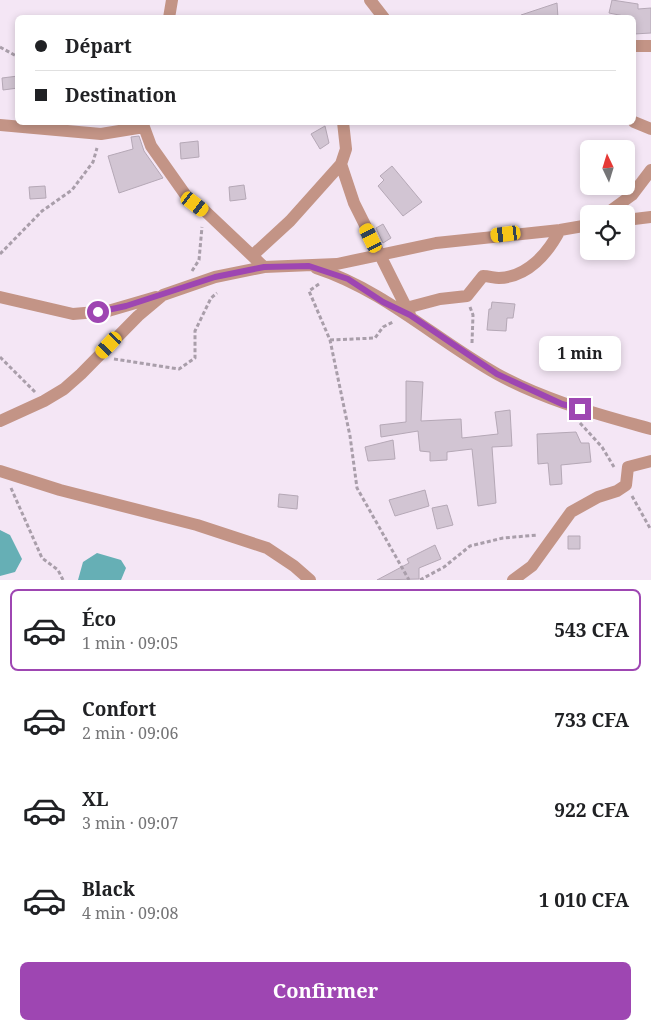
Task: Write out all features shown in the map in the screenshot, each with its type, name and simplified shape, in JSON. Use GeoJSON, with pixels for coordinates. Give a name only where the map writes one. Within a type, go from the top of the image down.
{"type":"FeatureCollection","features":[{"type":"Feature","properties":{"kind":"street"},"geometry":{"type":"LineString","coordinates":[[170,15],[172,0]]}},
{"type":"Feature","properties":{"kind":"street"},"geometry":{"type":"LineString","coordinates":[[370,0],[381,11]]}},
{"type":"Feature","properties":{"kind":"street"},"geometry":{"type":"LineString","coordinates":[[636,46],[651,46]]}},
{"type":"Feature","properties":{"kind":"street"},"geometry":{"type":"LineString","coordinates":[[636,123],[651,129]]}},
{"type":"Feature","properties":{"kind":"street"},"geometry":{"type":"LineString","coordinates":[[0,125],[101,134],[147,125],[151,146],[172,179],[187,197],[204,210],[264,267]]}},
{"type":"Feature","properties":{"kind":"street"},"geometry":{"type":"LineString","coordinates":[[253,255],[290,221],[341,164],[346,149],[342,125]]}},
{"type":"Feature","properties":{"kind":"street"},"geometry":{"type":"LineString","coordinates":[[341,164],[352,197],[408,312]]}},
{"type":"Feature","properties":{"kind":"street"},"geometry":{"type":"LineString","coordinates":[[618,205],[632,195],[651,170]]}},
{"type":"Feature","properties":{"kind":"street"},"geometry":{"type":"LineString","coordinates":[[635,219],[651,217]]}},
{"type":"Feature","properties":{"kind":"street"},"geometry":{"type":"LineString","coordinates":[[0,297],[73,314],[108,311],[215,277],[264,267],[337,264],[436,243],[560,230],[580,226]]}},
{"type":"Feature","properties":{"kind":"street"},"geometry":{"type":"LineString","coordinates":[[408,312],[428,301],[466,296],[483,276],[500,278],[520,272],[540,260],[550,250],[560,230]]}},
{"type":"Feature","properties":{"kind":"street"},"geometry":{"type":"LineString","coordinates":[[309,266],[348,279],[383,302],[408,312],[497,374],[562,404],[651,429]]}},
{"type":"Feature","properties":{"kind":"street"},"geometry":{"type":"LineString","coordinates":[[0,421],[44,401],[64,389],[138,316],[163,295]]}},
{"type":"Feature","properties":{"kind":"street"},"geometry":{"type":"LineString","coordinates":[[513,580],[532,566],[571,512],[598,497],[617,491],[626,484],[628,467],[651,461]]}},
{"type":"Feature","properties":{"kind":"street"},"geometry":{"type":"LineString","coordinates":[[2,472],[236,537],[267,548],[294,566],[310,580]]}},
{"type":"Feature","properties":{"kind":"path"},"geometry":{"type":"LineString","coordinates":[[0,47],[15,55]]}},
{"type":"Feature","properties":{"kind":"path"},"geometry":{"type":"LineString","coordinates":[[0,254],[42,211],[72,190],[93,162],[101,134]]}},
{"type":"Feature","properties":{"kind":"path"},"geometry":{"type":"LineString","coordinates":[[179,290],[199,260],[204,210]]}},
{"type":"Feature","properties":{"kind":"path"},"geometry":{"type":"LineString","coordinates":[[333,274],[309,291],[330,340],[350,436],[357,488],[408,580]]}},
{"type":"Feature","properties":{"kind":"path"},"geometry":{"type":"LineString","coordinates":[[99,356],[179,369],[195,358],[195,331],[211,298],[217,293]]}},
{"type":"Feature","properties":{"kind":"path"},"geometry":{"type":"LineString","coordinates":[[466,296],[473,315],[473,358]]}},
{"type":"Feature","properties":{"kind":"path"},"geometry":{"type":"LineString","coordinates":[[330,340],[375,338],[386,324],[408,312]]}},
{"type":"Feature","properties":{"kind":"path"},"geometry":{"type":"LineString","coordinates":[[0,357],[44,401]]}},
{"type":"Feature","properties":{"kind":"path"},"geometry":{"type":"LineString","coordinates":[[562,404],[602,447],[626,484],[651,530]]}},
{"type":"Feature","properties":{"kind":"path"},"geometry":{"type":"LineString","coordinates":[[2,472],[42,558],[58,570],[63,580]]}},
{"type":"Feature","properties":{"kind":"path"},"geometry":{"type":"LineString","coordinates":[[420,580],[444,567],[470,546],[503,538],[536,536],[562,526]]}},
{"type":"Feature","properties":{"kind":"water"},"geometry":{"type":"Polygon","coordinates":[[[0,530],[10,535],[22,559],[15,572],[0,576],[0,530]]]}},
{"type":"Feature","properties":{"kind":"water"},"geometry":{"type":"Polygon","coordinates":[[[97,553],[121,560],[126,568],[121,580],[78,580],[83,562],[97,553]]]}},
{"type":"Feature","properties":{"kind":"building"},"geometry":{"type":"Polygon","coordinates":[[[612,0],[638,4],[638,9],[651,8],[651,33],[636,34],[636,15],[609,13],[612,0]]]}},
{"type":"Feature","properties":{"kind":"building"},"geometry":{"type":"Polygon","coordinates":[[[557,3],[558,15],[521,15],[557,3]]]}},
{"type":"Feature","properties":{"kind":"building"},"geometry":{"type":"Polygon","coordinates":[[[15,76],[15,88],[3,90],[2,78],[15,76]]]}},
{"type":"Feature","properties":{"kind":"building"},"geometry":{"type":"Polygon","coordinates":[[[325,126],[329,143],[320,149],[311,134],[325,126]]]}},
{"type":"Feature","properties":{"kind":"building"},"geometry":{"type":"Polygon","coordinates":[[[139,136],[144,151],[163,178],[119,193],[108,156],[133,149],[131,137],[139,136]]]}},
{"type":"Feature","properties":{"kind":"building"},"geometry":{"type":"Polygon","coordinates":[[[198,141],[199,157],[181,159],[180,143],[198,141]]]}},
{"type":"Feature","properties":{"kind":"building"},"geometry":{"type":"Polygon","coordinates":[[[392,166],[422,202],[403,216],[378,186],[384,180],[380,176],[392,166]]]}},
{"type":"Feature","properties":{"kind":"building"},"geometry":{"type":"Polygon","coordinates":[[[244,185],[246,199],[230,201],[229,187],[244,185]]]}},
{"type":"Feature","properties":{"kind":"building"},"geometry":{"type":"Polygon","coordinates":[[[45,186],[46,198],[30,199],[29,187],[45,186]]]}},
{"type":"Feature","properties":{"kind":"building"},"geometry":{"type":"Polygon","coordinates":[[[383,224],[391,238],[383,243],[376,228],[383,224]]]}},
{"type":"Feature","properties":{"kind":"building"},"geometry":{"type":"Polygon","coordinates":[[[492,302],[515,304],[513,318],[507,318],[506,331],[487,330],[489,309],[491,309],[492,302]]]}},
{"type":"Feature","properties":{"kind":"building"},"geometry":{"type":"Polygon","coordinates":[[[406,381],[423,382],[421,421],[461,419],[462,438],[498,434],[495,412],[510,410],[512,446],[492,447],[496,503],[478,506],[472,449],[447,452],[447,460],[430,461],[430,452],[420,451],[418,431],[381,437],[380,425],[406,422],[406,381]]]}},
{"type":"Feature","properties":{"kind":"building"},"geometry":{"type":"Polygon","coordinates":[[[576,432],[581,443],[589,443],[591,462],[561,465],[562,484],[550,485],[548,463],[538,464],[537,434],[576,432]]]}},
{"type":"Feature","properties":{"kind":"building"},"geometry":{"type":"Polygon","coordinates":[[[393,440],[395,459],[368,461],[365,447],[393,440]]]}},
{"type":"Feature","properties":{"kind":"building"},"geometry":{"type":"Polygon","coordinates":[[[425,490],[429,506],[395,516],[389,500],[425,490]]]}},
{"type":"Feature","properties":{"kind":"building"},"geometry":{"type":"Polygon","coordinates":[[[279,494],[298,496],[297,509],[278,507],[279,494]]]}},
{"type":"Feature","properties":{"kind":"building"},"geometry":{"type":"Polygon","coordinates":[[[447,505],[453,525],[437,529],[432,508],[447,505]]]}},
{"type":"Feature","properties":{"kind":"building"},"geometry":{"type":"Polygon","coordinates":[[[568,536],[580,536],[580,549],[568,549],[568,536]]]}},
{"type":"Feature","properties":{"kind":"building"},"geometry":{"type":"Polygon","coordinates":[[[435,545],[441,559],[419,568],[419,579],[377,580],[409,563],[407,559],[435,545]]]}},
{"type":"Feature","properties":{"kind":"route"},"geometry":{"type":"LineString","coordinates":[[98,312],[108,311],[163,295],[215,277],[264,267],[309,266],[348,279],[383,302],[410,315],[436,335],[497,374],[562,404],[580,409]]}}]}
